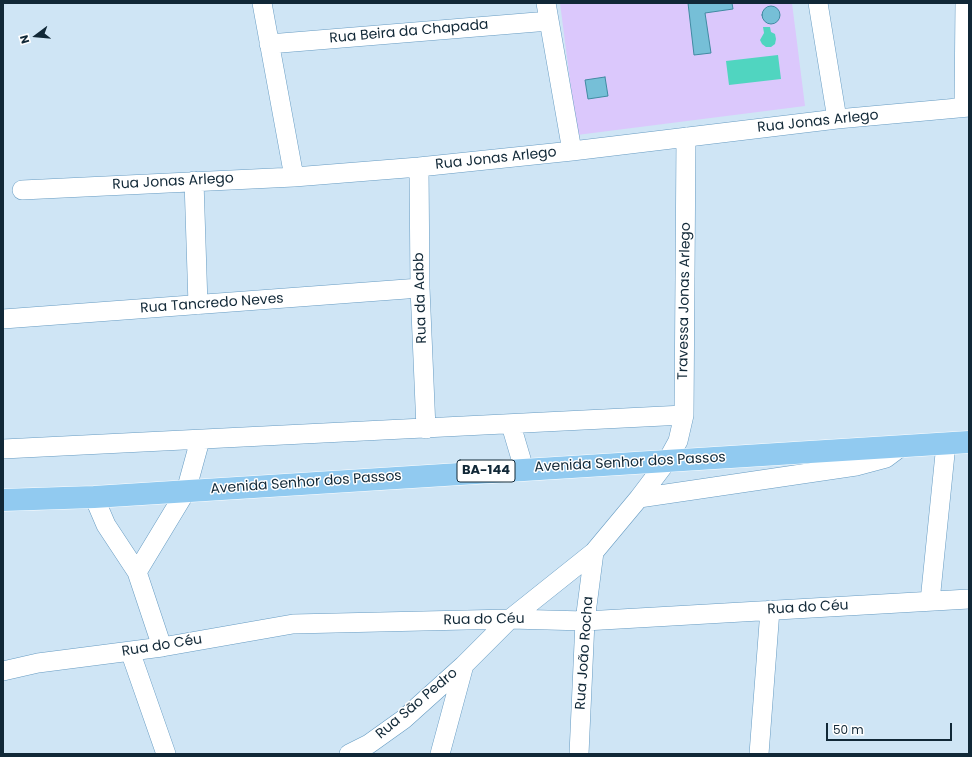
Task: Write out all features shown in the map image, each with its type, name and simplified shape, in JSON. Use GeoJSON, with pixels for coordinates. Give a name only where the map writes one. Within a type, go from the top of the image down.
{"type":"FeatureCollection","features":[{"type":"Feature","properties":{"kind":"main road","name":"Avenida Senhor dos Passos"},"geometry":{"type":"LineString","coordinates":[[3,500],[94,497],[969,442]]}},
{"type":"Feature","properties":{"kind":"street"},"geometry":{"type":"LineString","coordinates":[[262,3],[294,177]]}},
{"type":"Feature","properties":{"kind":"street"},"geometry":{"type":"LineString","coordinates":[[818,3],[837,119]]}},
{"type":"Feature","properties":{"kind":"street"},"geometry":{"type":"LineString","coordinates":[[965,3],[966,106]]}},
{"type":"Feature","properties":{"kind":"street"},"geometry":{"type":"LineString","coordinates":[[548,12],[572,151]]}},
{"type":"Feature","properties":{"kind":"street","name":"Rua Beira da Chapada"},"geometry":{"type":"LineString","coordinates":[[269,44],[548,12]]}},
{"type":"Feature","properties":{"kind":"street","name":"Rua Jonas Arlego"},"geometry":{"type":"LineString","coordinates":[[22,190],[294,177],[419,167],[572,151],[837,119],[966,106]]}},
{"type":"Feature","properties":{"kind":"street","name":"Travessa Jonas Arlego"},"geometry":{"type":"LineString","coordinates":[[594,552],[639,498],[667,461],[678,441],[684,415],[686,137]]}},
{"type":"Feature","properties":{"kind":"street","name":"Rua da Aabb"},"geometry":{"type":"LineString","coordinates":[[419,167],[420,288],[426,429]]}},
{"type":"Feature","properties":{"kind":"street"},"geometry":{"type":"LineString","coordinates":[[194,181],[198,305]]}},
{"type":"Feature","properties":{"kind":"street","name":"Rua Tancredo Neves"},"geometry":{"type":"LineString","coordinates":[[3,319],[420,288]]}},
{"type":"Feature","properties":{"kind":"street"},"geometry":{"type":"LineString","coordinates":[[3,449],[511,425],[684,415]]}},
{"type":"Feature","properties":{"kind":"street"},"geometry":{"type":"LineString","coordinates":[[511,425],[524,469]]}},
{"type":"Feature","properties":{"kind":"street"},"geometry":{"type":"LineString","coordinates":[[138,572],[186,491],[200,440]]}},
{"type":"Feature","properties":{"kind":"street"},"geometry":{"type":"LineString","coordinates":[[930,601],[946,444]]}},
{"type":"Feature","properties":{"kind":"street"},"geometry":{"type":"LineString","coordinates":[[639,498],[863,464],[886,458],[902,446]]}},
{"type":"Feature","properties":{"kind":"street"},"geometry":{"type":"LineString","coordinates":[[94,497],[106,525],[138,572],[162,647]]}},
{"type":"Feature","properties":{"kind":"street","name":"Rua São Pedro"},"geometry":{"type":"LineString","coordinates":[[349,754],[369,744],[404,719],[464,665],[510,619],[594,552]]}},
{"type":"Feature","properties":{"kind":"street","name":"Rua João Rocha"},"geometry":{"type":"LineString","coordinates":[[579,754],[585,621],[594,552]]}},
{"type":"Feature","properties":{"kind":"street","name":"Rua do Céu"},"geometry":{"type":"LineString","coordinates":[[3,671],[38,663],[162,647],[293,624],[510,619],[585,621],[969,599]]}},
{"type":"Feature","properties":{"kind":"street"},"geometry":{"type":"LineString","coordinates":[[759,754],[770,610]]}},
{"type":"Feature","properties":{"kind":"street"},"geometry":{"type":"LineString","coordinates":[[130,651],[166,754]]}},
{"type":"Feature","properties":{"kind":"street"},"geometry":{"type":"LineString","coordinates":[[440,754],[464,665]]}},
{"type":"Feature","properties":{"kind":"shaded area"},"geometry":{"type":"Polygon","coordinates":[[[560,3],[792,3],[805,106],[577,135],[560,3]]]}},
{"type":"Feature","properties":{"kind":"shaded area"},"geometry":{"type":"Polygon","coordinates":[[[763,27],[770,27],[771,32],[775,34],[775,44],[771,47],[766,47],[760,40],[764,33],[763,27]]]}},
{"type":"Feature","properties":{"kind":"shaded area"},"geometry":{"type":"Polygon","coordinates":[[[778,55],[781,79],[729,85],[726,61],[778,55]]]}},
{"type":"Feature","properties":{"kind":"building"},"geometry":{"type":"Polygon","coordinates":[[[688,3],[732,3],[733,9],[705,13],[711,53],[694,55],[688,3]]]}},
{"type":"Feature","properties":{"kind":"building"},"geometry":{"type":"Polygon","coordinates":[[[771,6],[777,9],[780,15],[777,21],[771,24],[765,21],[762,15],[765,9],[771,6]]]}},
{"type":"Feature","properties":{"kind":"building"},"geometry":{"type":"Polygon","coordinates":[[[605,77],[608,96],[588,99],[585,80],[605,77]]]}}]}
